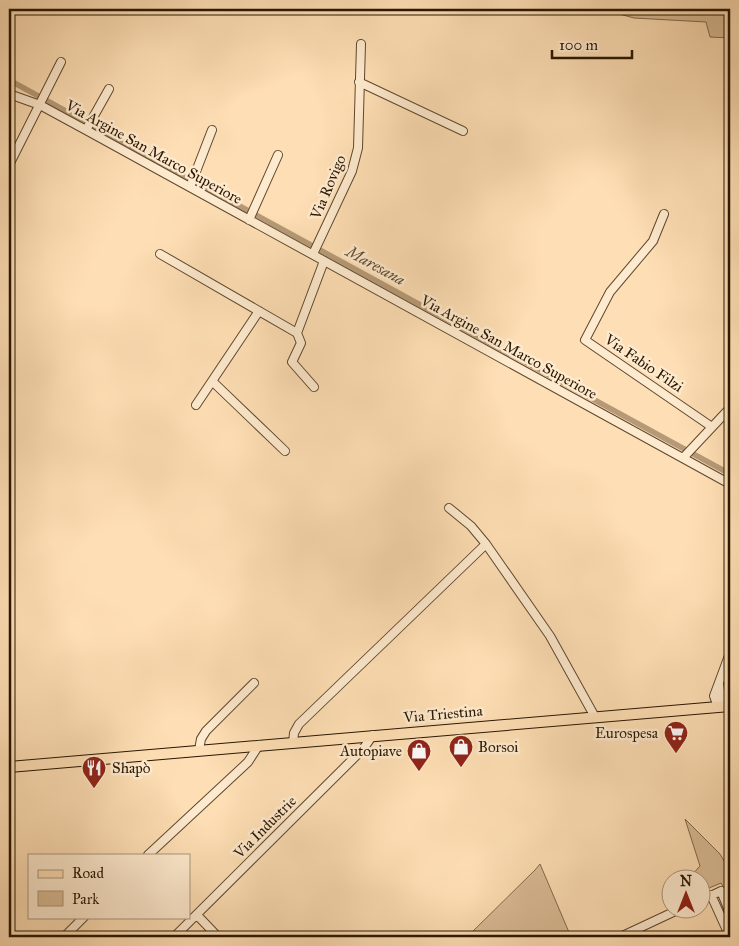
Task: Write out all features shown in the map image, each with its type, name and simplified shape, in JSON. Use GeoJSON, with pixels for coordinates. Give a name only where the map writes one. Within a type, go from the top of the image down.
{"type":"FeatureCollection","features":[{"type":"Feature","properties":{"kind":"main road","name":"Via Triestina"},"geometry":{"type":"LineString","coordinates":[[9,767],[730,706]]}},
{"type":"Feature","properties":{"kind":"street","name":"Via Rovigo"},"geometry":{"type":"LineString","coordinates":[[314,253],[352,171],[358,148],[361,44]]}},
{"type":"Feature","properties":{"kind":"street"},"geometry":{"type":"LineString","coordinates":[[9,165],[61,62]]}},
{"type":"Feature","properties":{"kind":"street"},"geometry":{"type":"LineString","coordinates":[[360,82],[463,131]]}},
{"type":"Feature","properties":{"kind":"street"},"geometry":{"type":"LineString","coordinates":[[87,129],[109,89]]}},
{"type":"Feature","properties":{"kind":"street","name":"Via Argine San Marco Superiore"},"geometry":{"type":"LineString","coordinates":[[9,94],[41,104],[730,484]]}},
{"type":"Feature","properties":{"kind":"street"},"geometry":{"type":"LineString","coordinates":[[190,186],[212,130]]}},
{"type":"Feature","properties":{"kind":"street"},"geometry":{"type":"LineString","coordinates":[[250,219],[278,155]]}},
{"type":"Feature","properties":{"kind":"street","name":"Via Fabio Filzi"},"geometry":{"type":"LineString","coordinates":[[664,214],[654,241],[610,292],[585,340],[712,426]]}},
{"type":"Feature","properties":{"kind":"street"},"geometry":{"type":"LineString","coordinates":[[160,254],[297,332]]}},
{"type":"Feature","properties":{"kind":"street"},"geometry":{"type":"LineString","coordinates":[[314,387],[292,362],[301,343],[297,332],[324,261]]}},
{"type":"Feature","properties":{"kind":"street"},"geometry":{"type":"LineString","coordinates":[[196,405],[259,311]]}},
{"type":"Feature","properties":{"kind":"street"},"geometry":{"type":"LineString","coordinates":[[212,382],[286,451]]}},
{"type":"Feature","properties":{"kind":"street"},"geometry":{"type":"LineString","coordinates":[[684,457],[730,408]]}},
{"type":"Feature","properties":{"kind":"street"},"geometry":{"type":"LineString","coordinates":[[449,508],[465,520],[486,544],[550,636],[595,717]]}},
{"type":"Feature","properties":{"kind":"street"},"geometry":{"type":"LineString","coordinates":[[293,743],[294,733],[299,724],[486,544]]}},
{"type":"Feature","properties":{"kind":"street"},"geometry":{"type":"LineString","coordinates":[[718,707],[721,698],[719,683],[730,653]]}},
{"type":"Feature","properties":{"kind":"street"},"geometry":{"type":"LineString","coordinates":[[199,750],[201,739],[206,731],[254,683]]}},
{"type":"Feature","properties":{"kind":"street","name":"Via Industrie"},"geometry":{"type":"LineString","coordinates":[[174,937],[363,749],[373,735]]}},
{"type":"Feature","properties":{"kind":"street"},"geometry":{"type":"LineString","coordinates":[[149,854],[248,762],[259,745]]}},
{"type":"Feature","properties":{"kind":"street"},"geometry":{"type":"LineString","coordinates":[[712,895],[721,891],[730,913]]}},
{"type":"Feature","properties":{"kind":"street"},"geometry":{"type":"LineString","coordinates":[[712,897],[730,937]]}},
{"type":"Feature","properties":{"kind":"street"},"geometry":{"type":"LineString","coordinates":[[197,914],[218,937]]}},
{"type":"Feature","properties":{"kind":"street"},"geometry":{"type":"LineString","coordinates":[[620,937],[662,917]]}},
{"type":"Feature","properties":{"kind":"street"},"geometry":{"type":"LineString","coordinates":[[64,937],[83,918]]}},
{"type":"Feature","properties":{"kind":"green space"},"geometry":{"type":"Polygon","coordinates":[[[601,9],[730,9],[730,38],[710,37],[706,22],[634,18],[601,9]]]}},
{"type":"Feature","properties":{"kind":"green space"},"geometry":{"type":"Polygon","coordinates":[[[685,819],[720,854],[730,871],[730,900],[721,883],[712,887],[712,868],[698,868],[700,866],[685,819]]]}},
{"type":"Feature","properties":{"kind":"green space"},"geometry":{"type":"Polygon","coordinates":[[[540,864],[571,937],[467,937],[535,870],[540,864]]]}},
{"type":"Feature","properties":{"kind":"waterway","name":"Maresana"},"geometry":{"type":"LineString","coordinates":[[9,80],[730,474]]}},
{"type":"Feature","properties":{"kind":"place","name":"Eurospesa"},"geometry":{"type":"Point","coordinates":[676,754]}},
{"type":"Feature","properties":{"kind":"place","name":"Borsoi"},"geometry":{"type":"Point","coordinates":[461,768]}},
{"type":"Feature","properties":{"kind":"place","name":"Autopiave"},"geometry":{"type":"Point","coordinates":[419,772]}},
{"type":"Feature","properties":{"kind":"place","name":"Shapò"},"geometry":{"type":"Point","coordinates":[94,789]}}]}
